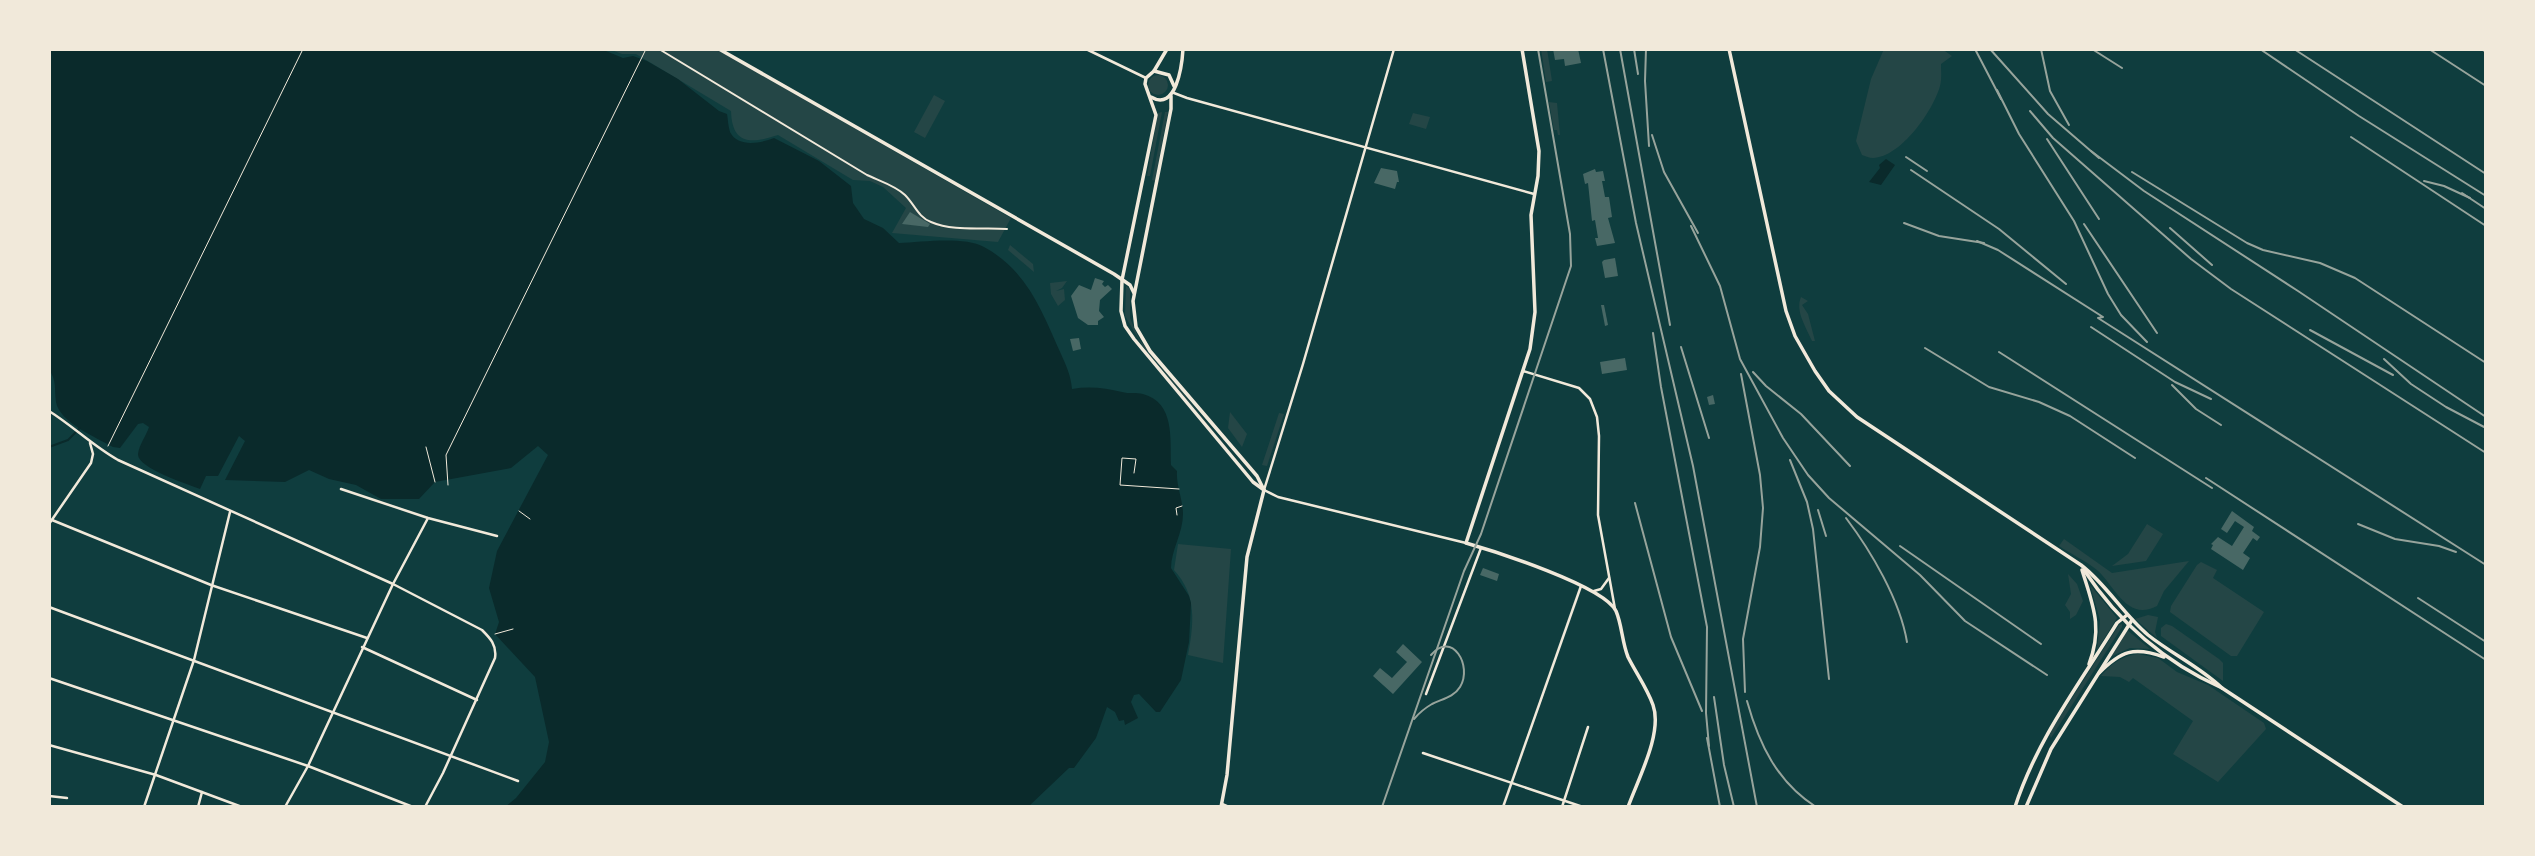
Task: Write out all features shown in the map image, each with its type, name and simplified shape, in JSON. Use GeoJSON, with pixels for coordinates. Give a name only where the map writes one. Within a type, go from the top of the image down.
{"type":"FeatureCollection","features":[{"type":"Feature","properties":{"kind":"main road"},"geometry":{"type":"LineString","coordinates":[[719,49],[1122,280],[1130,285],[1134,293]]}},
{"type":"Feature","properties":{"kind":"main road"},"geometry":{"type":"LineString","coordinates":[[1167,49],[1154,71],[1146,78],[1145,84],[1156,119],[1122,280],[1121,310],[1125,326],[1252,482],[1264,489]]}},
{"type":"Feature","properties":{"kind":"main road"},"geometry":{"type":"LineString","coordinates":[[1149,96],[1158,101],[1173,93],[1183,49]]}},
{"type":"Feature","properties":{"kind":"main road"},"geometry":{"type":"LineString","coordinates":[[1522,49],[1539,151],[1538,176],[1531,215],[1535,312],[1530,349],[1466,543],[1594,591],[1615,609],[1625,650],[1653,704],[1656,723],[1652,743],[1628,807]]}},
{"type":"Feature","properties":{"kind":"main road"},"geometry":{"type":"LineString","coordinates":[[1729,49],[1786,311],[1795,336],[1815,371],[1836,398],[1871,428],[2081,565],[2101,582],[2132,620],[2160,644],[2208,675],[2222,688]]}},
{"type":"Feature","properties":{"kind":"main road"},"geometry":{"type":"LineString","coordinates":[[1154,71],[1169,75],[1174,83],[1134,293],[1133,312],[1136,327],[1150,351],[1257,476],[1264,489],[1249,546],[1227,775],[1221,805]]}},
{"type":"Feature","properties":{"kind":"main road"},"geometry":{"type":"LineString","coordinates":[[2081,565],[2121,618],[2146,643],[2204,680],[2222,688],[2403,807]]}},
{"type":"Feature","properties":{"kind":"main road"},"geometry":{"type":"LineString","coordinates":[[2081,565],[2097,628],[2095,648],[2084,675]]}},
{"type":"Feature","properties":{"kind":"main road"},"geometry":{"type":"LineString","coordinates":[[2015,807],[2026,773],[2041,743],[2121,618],[2127,615]]}},
{"type":"Feature","properties":{"kind":"main road"},"geometry":{"type":"LineString","coordinates":[[2026,807],[2051,749],[2132,620]]}},
{"type":"Feature","properties":{"kind":"main road"},"geometry":{"type":"LineString","coordinates":[[2095,677],[2112,660],[2126,652],[2146,651],[2171,659]]}},
{"type":"Feature","properties":{"kind":"main road"},"geometry":{"type":"LineString","coordinates":[[2041,743],[2051,749]]}},
{"type":"Feature","properties":{"kind":"street"},"geometry":{"type":"LineString","coordinates":[[659,49],[867,175],[899,190],[919,214],[929,221],[953,228],[1007,229]]}},
{"type":"Feature","properties":{"kind":"street"},"geometry":{"type":"LineString","coordinates":[[1086,49],[1146,78]]}},
{"type":"Feature","properties":{"kind":"street"},"geometry":{"type":"LineString","coordinates":[[1394,49],[1264,489],[1279,497],[1466,543]]}},
{"type":"Feature","properties":{"kind":"street"},"geometry":{"type":"LineString","coordinates":[[1173,93],[1534,194]]}},
{"type":"Feature","properties":{"kind":"street"},"geometry":{"type":"LineString","coordinates":[[1523,371],[1579,388],[1588,396],[1597,416],[1598,515],[1615,609]]}},
{"type":"Feature","properties":{"kind":"street"},"geometry":{"type":"LineString","coordinates":[[49,411],[104,453],[393,584],[482,629],[494,643],[496,653],[477,700],[425,807]]}},
{"type":"Feature","properties":{"kind":"street"},"geometry":{"type":"LineString","coordinates":[[49,524],[91,463],[93,454],[89,440]]}},
{"type":"Feature","properties":{"kind":"street"},"geometry":{"type":"LineString","coordinates":[[341,489],[497,536]]}},
{"type":"Feature","properties":{"kind":"street"},"geometry":{"type":"LineString","coordinates":[[144,807],[194,660],[230,512]]}},
{"type":"Feature","properties":{"kind":"street"},"geometry":{"type":"LineString","coordinates":[[285,807],[308,766],[362,648],[428,517]]}},
{"type":"Feature","properties":{"kind":"street"},"geometry":{"type":"LineString","coordinates":[[52,520],[211,585],[367,638]]}},
{"type":"Feature","properties":{"kind":"street"},"geometry":{"type":"LineString","coordinates":[[1426,694],[1481,548]]}},
{"type":"Feature","properties":{"kind":"street"},"geometry":{"type":"LineString","coordinates":[[1594,591],[1601,589],[1609,578]]}},
{"type":"Feature","properties":{"kind":"street"},"geometry":{"type":"LineString","coordinates":[[1503,807],[1581,586]]}},
{"type":"Feature","properties":{"kind":"street"},"geometry":{"type":"LineString","coordinates":[[49,607],[518,781]]}},
{"type":"Feature","properties":{"kind":"street"},"geometry":{"type":"LineString","coordinates":[[362,648],[477,700]]}},
{"type":"Feature","properties":{"kind":"street"},"geometry":{"type":"LineString","coordinates":[[49,678],[308,766],[413,807]]}},
{"type":"Feature","properties":{"kind":"street"},"geometry":{"type":"LineString","coordinates":[[1562,807],[1588,727]]}},
{"type":"Feature","properties":{"kind":"street"},"geometry":{"type":"LineString","coordinates":[[49,745],[156,775],[242,807]]}},
{"type":"Feature","properties":{"kind":"street"},"geometry":{"type":"LineString","coordinates":[[1423,753],[1583,807]]}},
{"type":"Feature","properties":{"kind":"street"},"geometry":{"type":"LineString","coordinates":[[198,807],[202,792]]}},
{"type":"Feature","properties":{"kind":"street"},"geometry":{"type":"LineString","coordinates":[[49,796],[67,798]]}},
{"type":"Feature","properties":{"kind":"street"},"geometry":{"type":"LineString","coordinates":[[1221,805],[1229,807]]}},
{"type":"Feature","properties":{"kind":"path"},"geometry":{"type":"LineString","coordinates":[[104,453],[303,49]]}},
{"type":"Feature","properties":{"kind":"path"},"geometry":{"type":"LineString","coordinates":[[448,485],[446,455],[646,49]]}},
{"type":"Feature","properties":{"kind":"path"},"geometry":{"type":"LineString","coordinates":[[426,447],[435,482]]}},
{"type":"Feature","properties":{"kind":"path"},"geometry":{"type":"LineString","coordinates":[[1134,473],[1136,459],[1122,458],[1120,485],[1179,489]]}},
{"type":"Feature","properties":{"kind":"path"},"geometry":{"type":"LineString","coordinates":[[1177,515],[1176,508],[1182,506]]}},
{"type":"Feature","properties":{"kind":"path"},"geometry":{"type":"LineString","coordinates":[[519,512],[530,519]]}},
{"type":"Feature","properties":{"kind":"path"},"geometry":{"type":"LineString","coordinates":[[495,634],[513,629]]}},
{"type":"Feature","properties":{"kind":"shaded area"},"geometry":{"type":"Polygon","coordinates":[[[49,49],[601,49],[623,58],[633,56],[647,61],[678,79],[719,111],[727,114],[730,132],[738,140],[756,143],[774,138],[819,161],[851,186],[853,203],[864,219],[883,228],[899,243],[954,241],[984,247],[1012,268],[1032,294],[1065,362],[1072,389],[1097,388],[1143,394],[1161,405],[1166,413],[1171,465],[1177,471],[1183,514],[1171,568],[1191,603],[1189,642],[1181,680],[1160,712],[1156,712],[1139,694],[1134,695],[1131,702],[1138,718],[1125,725],[1124,720],[1119,721],[1115,712],[1107,707],[1096,738],[1074,768],[1069,768],[1028,807],[505,807],[516,798],[545,762],[549,742],[535,677],[495,634],[499,622],[489,588],[497,551],[548,455],[538,446],[511,468],[435,482],[419,499],[381,499],[356,485],[329,479],[309,470],[285,482],[225,480],[245,441],[239,436],[218,476],[206,476],[200,489],[154,470],[140,459],[138,454],[149,427],[143,423],[138,424],[120,448],[113,447],[71,423],[56,402],[54,381],[49,370],[49,49]]]}},
{"type":"Feature","properties":{"kind":"shaded area"},"geometry":{"type":"Polygon","coordinates":[[[609,49],[716,49],[1011,218],[998,242],[892,233],[906,208],[883,187],[870,181],[853,180],[778,135],[759,140],[739,136],[732,122],[731,111],[636,54],[622,54],[609,49]]]}},
{"type":"Feature","properties":{"kind":"shaded area"},"geometry":{"type":"Polygon","coordinates":[[[1541,49],[1547,49],[1552,81],[1546,82],[1541,49]]]}},
{"type":"Feature","properties":{"kind":"shaded area"},"geometry":{"type":"Polygon","coordinates":[[[1884,49],[1942,49],[1952,56],[1941,64],[1941,83],[1923,120],[1894,150],[1884,156],[1872,158],[1862,155],[1856,141],[1871,79],[1884,49]]]}},
{"type":"Feature","properties":{"kind":"shaded area"},"geometry":{"type":"Polygon","coordinates":[[[1154,75],[1162,75],[1168,85],[1162,95],[1154,95],[1148,89],[1148,81],[1154,75]]]}},
{"type":"Feature","properties":{"kind":"shaded area"},"geometry":{"type":"Polygon","coordinates":[[[934,95],[945,101],[925,138],[914,132],[934,95]]]}},
{"type":"Feature","properties":{"kind":"shaded area"},"geometry":{"type":"Polygon","coordinates":[[[1549,102],[1557,103],[1560,135],[1554,130],[1549,102]]]}},
{"type":"Feature","properties":{"kind":"shaded area"},"geometry":{"type":"Polygon","coordinates":[[[1162,112],[1150,176],[1147,176],[1158,113],[1162,112]]]}},
{"type":"Feature","properties":{"kind":"shaded area"},"geometry":{"type":"Polygon","coordinates":[[[1165,112],[1168,112],[1155,181],[1152,180],[1165,112]]]}},
{"type":"Feature","properties":{"kind":"shaded area"},"geometry":{"type":"Polygon","coordinates":[[[1413,113],[1430,117],[1426,129],[1409,124],[1413,113]]]}},
{"type":"Feature","properties":{"kind":"shaded area"},"geometry":{"type":"Polygon","coordinates":[[[1886,159],[1895,165],[1881,185],[1869,182],[1880,168],[1879,165],[1886,159]]]}},
{"type":"Feature","properties":{"kind":"shaded area"},"geometry":{"type":"Polygon","coordinates":[[[1010,245],[1033,264],[1034,272],[1008,250],[1010,245]]]}},
{"type":"Feature","properties":{"kind":"shaded area"},"geometry":{"type":"Polygon","coordinates":[[[1067,281],[1056,291],[1064,289],[1065,300],[1058,306],[1051,294],[1050,283],[1067,281]]]}},
{"type":"Feature","properties":{"kind":"shaded area"},"geometry":{"type":"Polygon","coordinates":[[[1126,286],[1130,289],[1130,318],[1139,339],[1251,477],[1142,345],[1125,316],[1126,286]]]}},
{"type":"Feature","properties":{"kind":"shaded area"},"geometry":{"type":"Polygon","coordinates":[[[1801,297],[1808,301],[1802,305],[1808,314],[1815,341],[1812,341],[1802,319],[1799,308],[1801,297]]]}},
{"type":"Feature","properties":{"kind":"shaded area"},"geometry":{"type":"Polygon","coordinates":[[[1230,412],[1247,434],[1242,447],[1228,428],[1230,412]]]}},
{"type":"Feature","properties":{"kind":"shaded area"},"geometry":{"type":"Polygon","coordinates":[[[1279,413],[1284,414],[1267,466],[1262,465],[1279,413]]]}},
{"type":"Feature","properties":{"kind":"shaded area"},"geometry":{"type":"Polygon","coordinates":[[[2147,524],[2163,534],[2146,561],[2112,566],[2128,554],[2147,524]]]}},
{"type":"Feature","properties":{"kind":"shaded area"},"geometry":{"type":"Polygon","coordinates":[[[2064,539],[2112,573],[2189,561],[2164,591],[2157,606],[2147,610],[2138,609],[2122,600],[2097,570],[2059,546],[2064,539]]]}},
{"type":"Feature","properties":{"kind":"shaded area"},"geometry":{"type":"Polygon","coordinates":[[[1178,544],[1231,549],[1223,663],[1188,655],[1192,610],[1187,589],[1174,570],[1178,544]]]}},
{"type":"Feature","properties":{"kind":"shaded area"},"geometry":{"type":"Polygon","coordinates":[[[2201,562],[2217,570],[2213,578],[2264,612],[2237,656],[2231,656],[2170,612],[2171,606],[2201,562]]]}},
{"type":"Feature","properties":{"kind":"shaded area"},"geometry":{"type":"Polygon","coordinates":[[[2068,574],[2077,584],[2083,601],[2076,615],[2070,619],[2070,612],[2065,605],[2071,594],[2068,574]]]}},
{"type":"Feature","properties":{"kind":"shaded area"},"geometry":{"type":"Polygon","coordinates":[[[2090,585],[2117,618],[2097,650],[2100,620],[2090,585]]]}},
{"type":"Feature","properties":{"kind":"shaded area"},"geometry":{"type":"Polygon","coordinates":[[[2148,615],[2158,617],[2155,632],[2157,638],[2135,619],[2148,615]]]}},
{"type":"Feature","properties":{"kind":"shaded area"},"geometry":{"type":"Polygon","coordinates":[[[2122,624],[2122,627],[2051,738],[2049,734],[2122,624]]]}},
{"type":"Feature","properties":{"kind":"shaded area"},"geometry":{"type":"Polygon","coordinates":[[[2166,624],[2223,663],[2223,681],[2161,636],[2161,628],[2166,624]]]}},
{"type":"Feature","properties":{"kind":"shaded area"},"geometry":{"type":"Polygon","coordinates":[[[2127,630],[2150,649],[2130,648],[2110,657],[2127,630]]]}},
{"type":"Feature","properties":{"kind":"shaded area"},"geometry":{"type":"Polygon","coordinates":[[[2138,654],[2158,658],[2177,672],[2208,685],[2264,723],[2266,729],[2218,782],[2173,754],[2193,721],[2133,678],[2129,682],[2120,677],[2101,676],[2118,661],[2138,654]]]}},
{"type":"Feature","properties":{"kind":"building"},"geometry":{"type":"Polygon","coordinates":[[[1553,49],[1578,49],[1581,63],[1565,66],[1564,59],[1555,60],[1553,49]]]}},
{"type":"Feature","properties":{"kind":"building"},"geometry":{"type":"Polygon","coordinates":[[[1381,168],[1397,171],[1399,182],[1395,189],[1374,183],[1381,168]]]}},
{"type":"Feature","properties":{"kind":"building"},"geometry":{"type":"Polygon","coordinates":[[[1595,169],[1596,172],[1603,171],[1605,197],[1609,197],[1612,217],[1608,218],[1615,243],[1597,246],[1595,238],[1598,238],[1595,220],[1592,221],[1588,183],[1585,184],[1583,174],[1595,169]]]}},
{"type":"Feature","properties":{"kind":"building"},"geometry":{"type":"Polygon","coordinates":[[[910,212],[930,224],[928,227],[902,224],[910,212]]]}},
{"type":"Feature","properties":{"kind":"building"},"geometry":{"type":"Polygon","coordinates":[[[1615,258],[1618,276],[1605,278],[1602,262],[1615,258]]]}},
{"type":"Feature","properties":{"kind":"building"},"geometry":{"type":"Polygon","coordinates":[[[1095,278],[1104,281],[1102,284],[1105,287],[1108,285],[1112,289],[1100,300],[1099,311],[1104,317],[1098,321],[1098,325],[1088,325],[1078,318],[1071,296],[1079,285],[1091,290],[1095,278]]]}},
{"type":"Feature","properties":{"kind":"building"},"geometry":{"type":"Polygon","coordinates":[[[1601,305],[1604,305],[1608,325],[1605,326],[1601,305]]]}},
{"type":"Feature","properties":{"kind":"building"},"geometry":{"type":"Polygon","coordinates":[[[1079,338],[1081,349],[1073,351],[1070,339],[1079,338]]]}},
{"type":"Feature","properties":{"kind":"building"},"geometry":{"type":"Polygon","coordinates":[[[1625,358],[1627,370],[1602,374],[1600,362],[1625,358]]]}},
{"type":"Feature","properties":{"kind":"building"},"geometry":{"type":"Polygon","coordinates":[[[1713,395],[1715,404],[1709,405],[1707,397],[1713,395]]]}},
{"type":"Feature","properties":{"kind":"building"},"geometry":{"type":"Polygon","coordinates":[[[2232,511],[2254,527],[2252,531],[2260,537],[2257,541],[2253,538],[2243,553],[2250,558],[2243,570],[2211,549],[2211,544],[2218,537],[2232,546],[2244,527],[2235,521],[2227,533],[2221,529],[2232,511]]]}},
{"type":"Feature","properties":{"kind":"building"},"geometry":{"type":"Polygon","coordinates":[[[1483,568],[1499,574],[1497,581],[1480,575],[1483,568]]]}},
{"type":"Feature","properties":{"kind":"building"},"geometry":{"type":"Polygon","coordinates":[[[1403,644],[1422,662],[1393,694],[1373,676],[1380,668],[1392,678],[1407,662],[1396,652],[1403,644]]]}},
{"type":"Feature","properties":{"kind":"waterway"},"geometry":{"type":"LineString","coordinates":[[49,447],[68,440],[80,428]]}},
{"type":"Feature","properties":{"kind":"tram line"},"geometry":{"type":"LineString","coordinates":[[1382,807],[1464,571],[1481,534],[1571,266],[1570,234],[1538,49]]}},
{"type":"Feature","properties":{"kind":"tram line"},"geometry":{"type":"LineString","coordinates":[[1414,719],[1429,706],[1454,693],[1463,679],[1462,661],[1453,649],[1446,646],[1431,655]]}},
{"type":"Feature","properties":{"kind":"railway"},"geometry":{"type":"LineString","coordinates":[[1603,49],[1636,223],[1693,466],[1757,807]]}},
{"type":"Feature","properties":{"kind":"railway"},"geometry":{"type":"LineString","coordinates":[[1620,49],[1670,325]]}},
{"type":"Feature","properties":{"kind":"railway"},"geometry":{"type":"LineString","coordinates":[[1634,49],[1638,74]]}},
{"type":"Feature","properties":{"kind":"railway"},"geometry":{"type":"LineString","coordinates":[[1646,49],[1649,146]]}},
{"type":"Feature","properties":{"kind":"railway"},"geometry":{"type":"LineString","coordinates":[[1975,49],[2001,99]]}},
{"type":"Feature","properties":{"kind":"railway"},"geometry":{"type":"LineString","coordinates":[[1990,49],[2048,114],[2099,158]]}},
{"type":"Feature","properties":{"kind":"railway"},"geometry":{"type":"LineString","coordinates":[[2041,49],[2050,91],[2069,125]]}},
{"type":"Feature","properties":{"kind":"railway"},"geometry":{"type":"LineString","coordinates":[[2092,49],[2122,68]]}},
{"type":"Feature","properties":{"kind":"railway"},"geometry":{"type":"LineString","coordinates":[[2260,49],[2359,116],[2486,196]]}},
{"type":"Feature","properties":{"kind":"railway"},"geometry":{"type":"LineString","coordinates":[[2294,49],[2486,174]]}},
{"type":"Feature","properties":{"kind":"railway"},"geometry":{"type":"LineString","coordinates":[[2429,49],[2486,86]]}},
{"type":"Feature","properties":{"kind":"railway"},"geometry":{"type":"LineString","coordinates":[[2481,49],[2486,52]]}},
{"type":"Feature","properties":{"kind":"railway"},"geometry":{"type":"LineString","coordinates":[[1997,90],[2019,134],[2074,221],[2108,294],[2121,315],[2147,342]]}},
{"type":"Feature","properties":{"kind":"railway"},"geometry":{"type":"LineString","coordinates":[[2030,111],[2053,138],[2191,259],[2231,289],[2486,453]]}},
{"type":"Feature","properties":{"kind":"railway"},"geometry":{"type":"LineString","coordinates":[[1652,135],[1664,172],[1698,233]]}},
{"type":"Feature","properties":{"kind":"railway"},"geometry":{"type":"LineString","coordinates":[[2351,137],[2486,226]]}},
{"type":"Feature","properties":{"kind":"railway"},"geometry":{"type":"LineString","coordinates":[[2047,139],[2099,219]]}},
{"type":"Feature","properties":{"kind":"railway"},"geometry":{"type":"LineString","coordinates":[[2091,151],[2144,191],[2486,417]]}},
{"type":"Feature","properties":{"kind":"railway"},"geometry":{"type":"LineString","coordinates":[[1906,157],[1927,171]]}},
{"type":"Feature","properties":{"kind":"railway"},"geometry":{"type":"LineString","coordinates":[[1911,170],[1999,229],[2066,284]]}},
{"type":"Feature","properties":{"kind":"railway"},"geometry":{"type":"LineString","coordinates":[[2132,172],[2247,243],[2263,250],[2320,263],[2355,278],[2486,363]]}},
{"type":"Feature","properties":{"kind":"railway"},"geometry":{"type":"LineString","coordinates":[[2424,181],[2444,186],[2470,198]]}},
{"type":"Feature","properties":{"kind":"railway"},"geometry":{"type":"LineString","coordinates":[[2462,193],[2486,209]]}},
{"type":"Feature","properties":{"kind":"railway"},"geometry":{"type":"LineString","coordinates":[[1904,223],[1939,236],[1984,243]]}},
{"type":"Feature","properties":{"kind":"railway"},"geometry":{"type":"LineString","coordinates":[[2084,224],[2157,333]]}},
{"type":"Feature","properties":{"kind":"railway"},"geometry":{"type":"LineString","coordinates":[[1691,226],[1720,286],[1740,359],[1783,438],[1808,475],[1829,498],[1920,575],[1965,621],[2047,675]]}},
{"type":"Feature","properties":{"kind":"railway"},"geometry":{"type":"LineString","coordinates":[[2170,228],[2212,265]]}},
{"type":"Feature","properties":{"kind":"railway"},"geometry":{"type":"LineString","coordinates":[[1977,241],[1998,250],[2103,317],[2098,318],[2486,565]]}},
{"type":"Feature","properties":{"kind":"railway"},"geometry":{"type":"LineString","coordinates":[[2091,327],[2175,382],[2211,399]]}},
{"type":"Feature","properties":{"kind":"railway"},"geometry":{"type":"LineString","coordinates":[[2310,330],[2393,375]]}},
{"type":"Feature","properties":{"kind":"railway"},"geometry":{"type":"LineString","coordinates":[[1653,333],[1707,627],[1706,713],[1709,746]]}},
{"type":"Feature","properties":{"kind":"railway"},"geometry":{"type":"LineString","coordinates":[[1681,347],[1709,438]]}},
{"type":"Feature","properties":{"kind":"railway"},"geometry":{"type":"LineString","coordinates":[[1925,348],[1989,387],[2039,402],[2070,416],[2135,458]]}},
{"type":"Feature","properties":{"kind":"railway"},"geometry":{"type":"LineString","coordinates":[[1999,352],[2212,488]]}},
{"type":"Feature","properties":{"kind":"railway"},"geometry":{"type":"LineString","coordinates":[[2384,359],[2411,384],[2446,407],[2486,428]]}},
{"type":"Feature","properties":{"kind":"railway"},"geometry":{"type":"LineString","coordinates":[[1753,372],[1801,414],[1850,466]]}},
{"type":"Feature","properties":{"kind":"railway"},"geometry":{"type":"LineString","coordinates":[[1741,374],[1760,475],[1763,508],[1760,547],[1743,639],[1745,692]]}},
{"type":"Feature","properties":{"kind":"railway"},"geometry":{"type":"LineString","coordinates":[[2172,385],[2196,409],[2221,425]]}},
{"type":"Feature","properties":{"kind":"railway"},"geometry":{"type":"LineString","coordinates":[[1790,460],[1807,502],[1813,529],[1829,679]]}},
{"type":"Feature","properties":{"kind":"railway"},"geometry":{"type":"LineString","coordinates":[[2206,478],[2486,660]]}},
{"type":"Feature","properties":{"kind":"railway"},"geometry":{"type":"LineString","coordinates":[[1635,503],[1671,637],[1702,711]]}},
{"type":"Feature","properties":{"kind":"railway"},"geometry":{"type":"LineString","coordinates":[[1818,510],[1826,536]]}},
{"type":"Feature","properties":{"kind":"railway"},"geometry":{"type":"LineString","coordinates":[[1846,518],[1865,545],[1891,593],[1907,642]]}},
{"type":"Feature","properties":{"kind":"railway"},"geometry":{"type":"LineString","coordinates":[[2358,524],[2395,539],[2439,546],[2456,552]]}},
{"type":"Feature","properties":{"kind":"railway"},"geometry":{"type":"LineString","coordinates":[[1900,546],[2041,644]]}},
{"type":"Feature","properties":{"kind":"railway"},"geometry":{"type":"LineString","coordinates":[[2418,598],[2486,642]]}},
{"type":"Feature","properties":{"kind":"railway"},"geometry":{"type":"LineString","coordinates":[[1714,697],[1724,765],[1734,807]]}},
{"type":"Feature","properties":{"kind":"railway"},"geometry":{"type":"LineString","coordinates":[[1747,701],[1757,732],[1771,761],[1790,786],[1816,807]]}},
{"type":"Feature","properties":{"kind":"railway"},"geometry":{"type":"LineString","coordinates":[[1707,738],[1720,807]]}}]}
